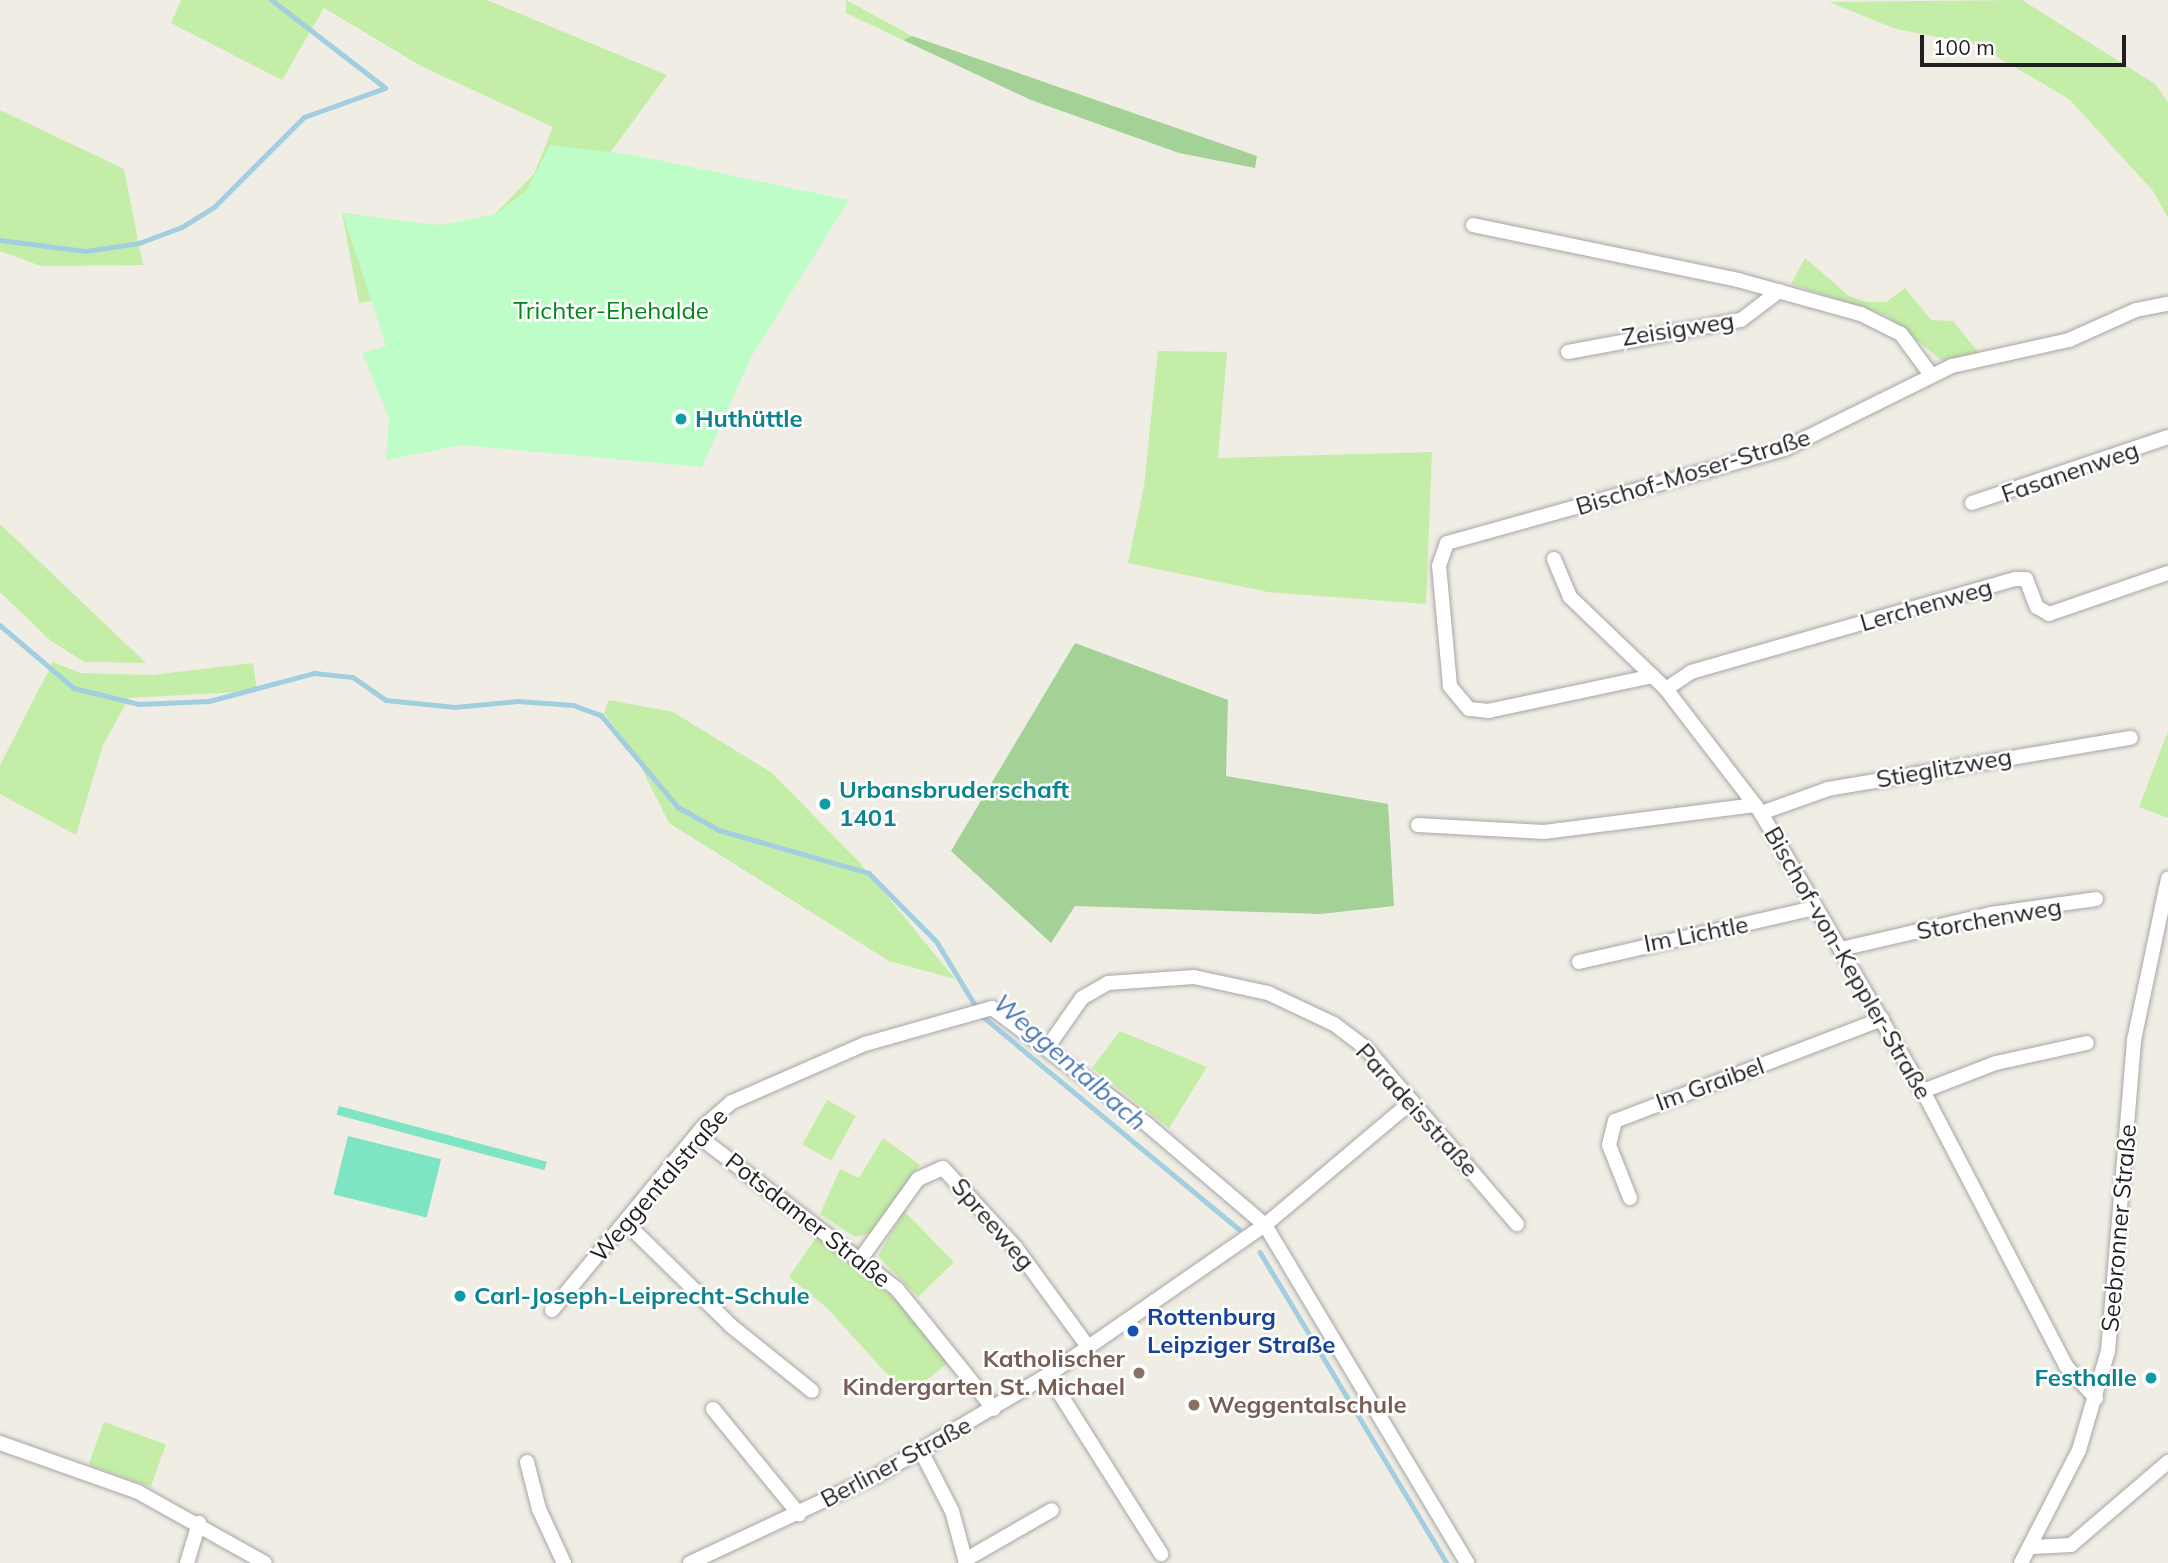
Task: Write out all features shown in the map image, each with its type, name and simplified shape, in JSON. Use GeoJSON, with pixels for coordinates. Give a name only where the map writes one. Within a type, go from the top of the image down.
{"type":"FeatureCollection","features":[{"type":"Feature","properties":{"kind":"street"},"geometry":{"type":"LineString","coordinates":[[1473,225],[1779,291],[1884,322],[1931,374]]}},
{"type":"Feature","properties":{"kind":"street","name":"Zeisigweg"},"geometry":{"type":"LineString","coordinates":[[1568,352],[1741,320],[1779,291]]}},
{"type":"Feature","properties":{"kind":"street","name":"Bischof-Moser-Straße"},"geometry":{"type":"LineString","coordinates":[[1653,676],[1489,711],[1469,709],[1450,686],[1439,566],[1447,542],[1784,449],[1931,374],[2069,340],[2136,310],[2168,304]]}},
{"type":"Feature","properties":{"kind":"street","name":"Fasanenweg"},"geometry":{"type":"LineString","coordinates":[[1972,503],[2168,438]]}},
{"type":"Feature","properties":{"kind":"street","name":"Bischof-von-Keppler-Straße"},"geometry":{"type":"LineString","coordinates":[[1554,559],[1570,597],[1666,689],[1758,809],[1923,1091],[2056,1347],[2096,1398]]}},
{"type":"Feature","properties":{"kind":"street","name":"Lerchenweg"},"geometry":{"type":"LineString","coordinates":[[1666,689],[1691,672],[2016,579],[2026,579],[2037,607],[2049,614],[2168,573]]}},
{"type":"Feature","properties":{"kind":"street","name":"Stieglitzweg"},"geometry":{"type":"LineString","coordinates":[[1418,825],[1544,832],[1758,809],[1828,789],[2131,738]]}},
{"type":"Feature","properties":{"kind":"street","name":"Seebronner Straße"},"geometry":{"type":"LineString","coordinates":[[2021,1563],[2033,1547],[2063,1490],[2096,1398],[2112,1325],[2134,1040],[2168,878]]}},
{"type":"Feature","properties":{"kind":"street","name":"Storchenweg"},"geometry":{"type":"LineString","coordinates":[[1841,949],[1991,914],[2096,899]]}},
{"type":"Feature","properties":{"kind":"street","name":"Im Lichtle"},"geometry":{"type":"LineString","coordinates":[[1579,962],[1602,951],[1814,908]]}},
{"type":"Feature","properties":{"kind":"street","name":"Paradeisstraße"},"geometry":{"type":"LineString","coordinates":[[1047,1048],[1098,986],[1212,979],[1268,993],[1334,1024],[1366,1048],[1517,1224]]}},
{"type":"Feature","properties":{"kind":"street","name":"Weggentalstraße"},"geometry":{"type":"LineString","coordinates":[[552,1310],[697,1135],[732,1102],[775,1079],[865,1044],[973,1012],[999,1011],[1265,1225],[1467,1563]]}},
{"type":"Feature","properties":{"kind":"street","name":"Im Graibel"},"geometry":{"type":"LineString","coordinates":[[1630,1198],[1609,1145],[1615,1121],[1882,1019]]}},
{"type":"Feature","properties":{"kind":"street"},"geometry":{"type":"LineString","coordinates":[[1923,1091],[1996,1063],[2087,1043]]}},
{"type":"Feature","properties":{"kind":"street","name":"Berliner Straße"},"geometry":{"type":"LineString","coordinates":[[690,1563],[799,1514],[995,1409],[1265,1225],[1412,1101]]}},
{"type":"Feature","properties":{"kind":"street","name":"Potsdamer Straße"},"geometry":{"type":"LineString","coordinates":[[697,1135],[862,1257],[917,1309],[995,1409]]}},
{"type":"Feature","properties":{"kind":"street","name":"Spreeweg"},"geometry":{"type":"LineString","coordinates":[[862,1257],[918,1179],[943,1168],[1016,1248],[1088,1348]]}},
{"type":"Feature","properties":{"kind":"street"},"geometry":{"type":"LineString","coordinates":[[625,1222],[730,1325],[812,1391]]}},
{"type":"Feature","properties":{"kind":"street"},"geometry":{"type":"LineString","coordinates":[[1048,1375],[1161,1554]]}},
{"type":"Feature","properties":{"kind":"street"},"geometry":{"type":"LineString","coordinates":[[712,1409],[799,1514]]}},
{"type":"Feature","properties":{"kind":"street"},"geometry":{"type":"LineString","coordinates":[[0,1443],[91,1472],[199,1523],[265,1563]]}},
{"type":"Feature","properties":{"kind":"street"},"geometry":{"type":"LineString","coordinates":[[921,1451],[949,1503],[965,1561],[1052,1510]]}},
{"type":"Feature","properties":{"kind":"street"},"geometry":{"type":"LineString","coordinates":[[527,1462],[539,1509],[564,1563]]}},
{"type":"Feature","properties":{"kind":"street"},"geometry":{"type":"LineString","coordinates":[[2033,1547],[2071,1545],[2168,1462]]}},
{"type":"Feature","properties":{"kind":"street"},"geometry":{"type":"LineString","coordinates":[[187,1563],[199,1523]]}},
{"type":"Feature","properties":{"kind":"green space"},"geometry":{"type":"Polygon","coordinates":[[[181,0],[487,0],[667,75],[529,263],[464,287],[359,303],[342,213],[440,226],[494,215],[534,174],[553,127],[421,66],[324,8],[282,80],[171,23],[181,0]]]}},
{"type":"Feature","properties":{"kind":"green space"},"geometry":{"type":"Polygon","coordinates":[[[846,0],[912,36],[903,40],[846,13],[846,0]]]}},
{"type":"Feature","properties":{"kind":"green space"},"geometry":{"type":"Polygon","coordinates":[[[2022,0],[2155,84],[2168,102],[2168,218],[2153,191],[2069,99],[1975,44],[1896,29],[1829,2],[2022,0]]]}},
{"type":"Feature","properties":{"kind":"green space"},"geometry":{"type":"Polygon","coordinates":[[[912,36],[1257,156],[1255,168],[1179,153],[1031,100],[903,40],[912,36]]]}},
{"type":"Feature","properties":{"kind":"green space"},"geometry":{"type":"Polygon","coordinates":[[[0,110],[124,169],[143,265],[41,266],[0,251],[0,110]]]}},
{"type":"Feature","properties":{"kind":"green space","name":"Trichter-Ehehalde"},"geometry":{"type":"Polygon","coordinates":[[[550,145],[634,155],[849,200],[751,357],[702,467],[461,445],[386,460],[389,418],[362,353],[386,346],[343,214],[440,225],[496,214],[527,190],[550,145]]]}},
{"type":"Feature","properties":{"kind":"green space"},"geometry":{"type":"Polygon","coordinates":[[[1805,258],[1849,296],[1867,302],[1886,302],[1905,288],[1931,320],[1953,321],[1979,353],[1941,360],[1886,315],[1791,284],[1805,258]]]}},
{"type":"Feature","properties":{"kind":"green space"},"geometry":{"type":"Polygon","coordinates":[[[1158,351],[1227,352],[1218,458],[1432,452],[1426,604],[1268,592],[1128,563],[1144,486],[1158,351]]]}},
{"type":"Feature","properties":{"kind":"green space"},"geometry":{"type":"Polygon","coordinates":[[[0,524],[146,663],[85,662],[51,641],[0,592],[0,524]]]}},
{"type":"Feature","properties":{"kind":"green space"},"geometry":{"type":"Polygon","coordinates":[[[1075,643],[1228,700],[1226,776],[1388,804],[1394,906],[1320,914],[1075,906],[1051,943],[951,851],[1075,643]]]}},
{"type":"Feature","properties":{"kind":"green space"},"geometry":{"type":"Polygon","coordinates":[[[53,662],[80,673],[152,675],[253,663],[257,691],[129,698],[103,745],[76,835],[0,794],[0,765],[53,662]]]}},
{"type":"Feature","properties":{"kind":"green space"},"geometry":{"type":"Polygon","coordinates":[[[609,700],[673,712],[772,773],[860,863],[955,979],[889,961],[669,823],[633,751],[604,713],[609,700]]]}},
{"type":"Feature","properties":{"kind":"green space"},"geometry":{"type":"Polygon","coordinates":[[[2168,731],[2168,818],[2139,807],[2168,731]]]}},
{"type":"Feature","properties":{"kind":"green space"},"geometry":{"type":"Polygon","coordinates":[[[1120,1031],[1207,1067],[1169,1128],[1092,1068],[1120,1031]]]}},
{"type":"Feature","properties":{"kind":"green space"},"geometry":{"type":"Polygon","coordinates":[[[827,1100],[856,1116],[831,1161],[802,1145],[827,1100]]]}},
{"type":"Feature","properties":{"kind":"green space"},"geometry":{"type":"Polygon","coordinates":[[[339,1106],[547,1162],[544,1170],[337,1115],[339,1106]]]}},
{"type":"Feature","properties":{"kind":"green space"},"geometry":{"type":"Polygon","coordinates":[[[348,1136],[441,1159],[427,1217],[333,1194],[348,1136]]]}},
{"type":"Feature","properties":{"kind":"green space"},"geometry":{"type":"Polygon","coordinates":[[[883,1138],[920,1165],[869,1234],[855,1237],[820,1214],[840,1169],[859,1178],[883,1138]]]}},
{"type":"Feature","properties":{"kind":"green space"},"geometry":{"type":"Polygon","coordinates":[[[904,1211],[954,1262],[918,1297],[878,1256],[904,1211]]]}},
{"type":"Feature","properties":{"kind":"green space"},"geometry":{"type":"Polygon","coordinates":[[[818,1235],[915,1316],[950,1361],[907,1396],[826,1307],[789,1277],[818,1235]]]}},
{"type":"Feature","properties":{"kind":"green space"},"geometry":{"type":"Polygon","coordinates":[[[104,1422],[166,1445],[151,1487],[89,1464],[104,1422]]]}},
{"type":"Feature","properties":{"kind":"waterway","name":"Weggentalbach"},"geometry":{"type":"LineString","coordinates":[[0,240],[86,251],[139,243],[182,227],[215,206],[304,117],[385,88],[271,0]]}},
{"type":"Feature","properties":{"kind":"waterway","name":"Weggentalbach"},"geometry":{"type":"LineString","coordinates":[[0,625],[74,688],[139,704],[209,701],[314,673],[353,677],[386,700],[455,707],[518,701],[573,705],[601,715],[678,807],[719,830],[869,873],[937,942],[977,1008]]}},
{"type":"Feature","properties":{"kind":"waterway","name":"Weggentalbach"},"geometry":{"type":"LineString","coordinates":[[981,1015],[1239,1229]]}},
{"type":"Feature","properties":{"kind":"waterway","name":"Weggentalbach"},"geometry":{"type":"LineString","coordinates":[[1260,1252],[1447,1563]]}},
{"type":"Feature","properties":{"kind":"place","name":"Huthüttle"},"geometry":{"type":"Point","coordinates":[681,419]}},
{"type":"Feature","properties":{"kind":"place","name":"Urbansbruderschaft 1401"},"geometry":{"type":"Point","coordinates":[825,804]}},
{"type":"Feature","properties":{"kind":"place","name":"Carl-Joseph-Leiprecht-Schule"},"geometry":{"type":"Point","coordinates":[460,1296]}},
{"type":"Feature","properties":{"kind":"place","name":"Rottenburg Leipziger Straße"},"geometry":{"type":"Point","coordinates":[1133,1331]}},
{"type":"Feature","properties":{"kind":"place","name":"Katholischer Kindergarten St. Michael"},"geometry":{"type":"Point","coordinates":[1139,1373]}},
{"type":"Feature","properties":{"kind":"place","name":"Festhalle"},"geometry":{"type":"Point","coordinates":[2151,1378]}},
{"type":"Feature","properties":{"kind":"place","name":"Weggentalschule"},"geometry":{"type":"Point","coordinates":[1194,1405]}}]}
